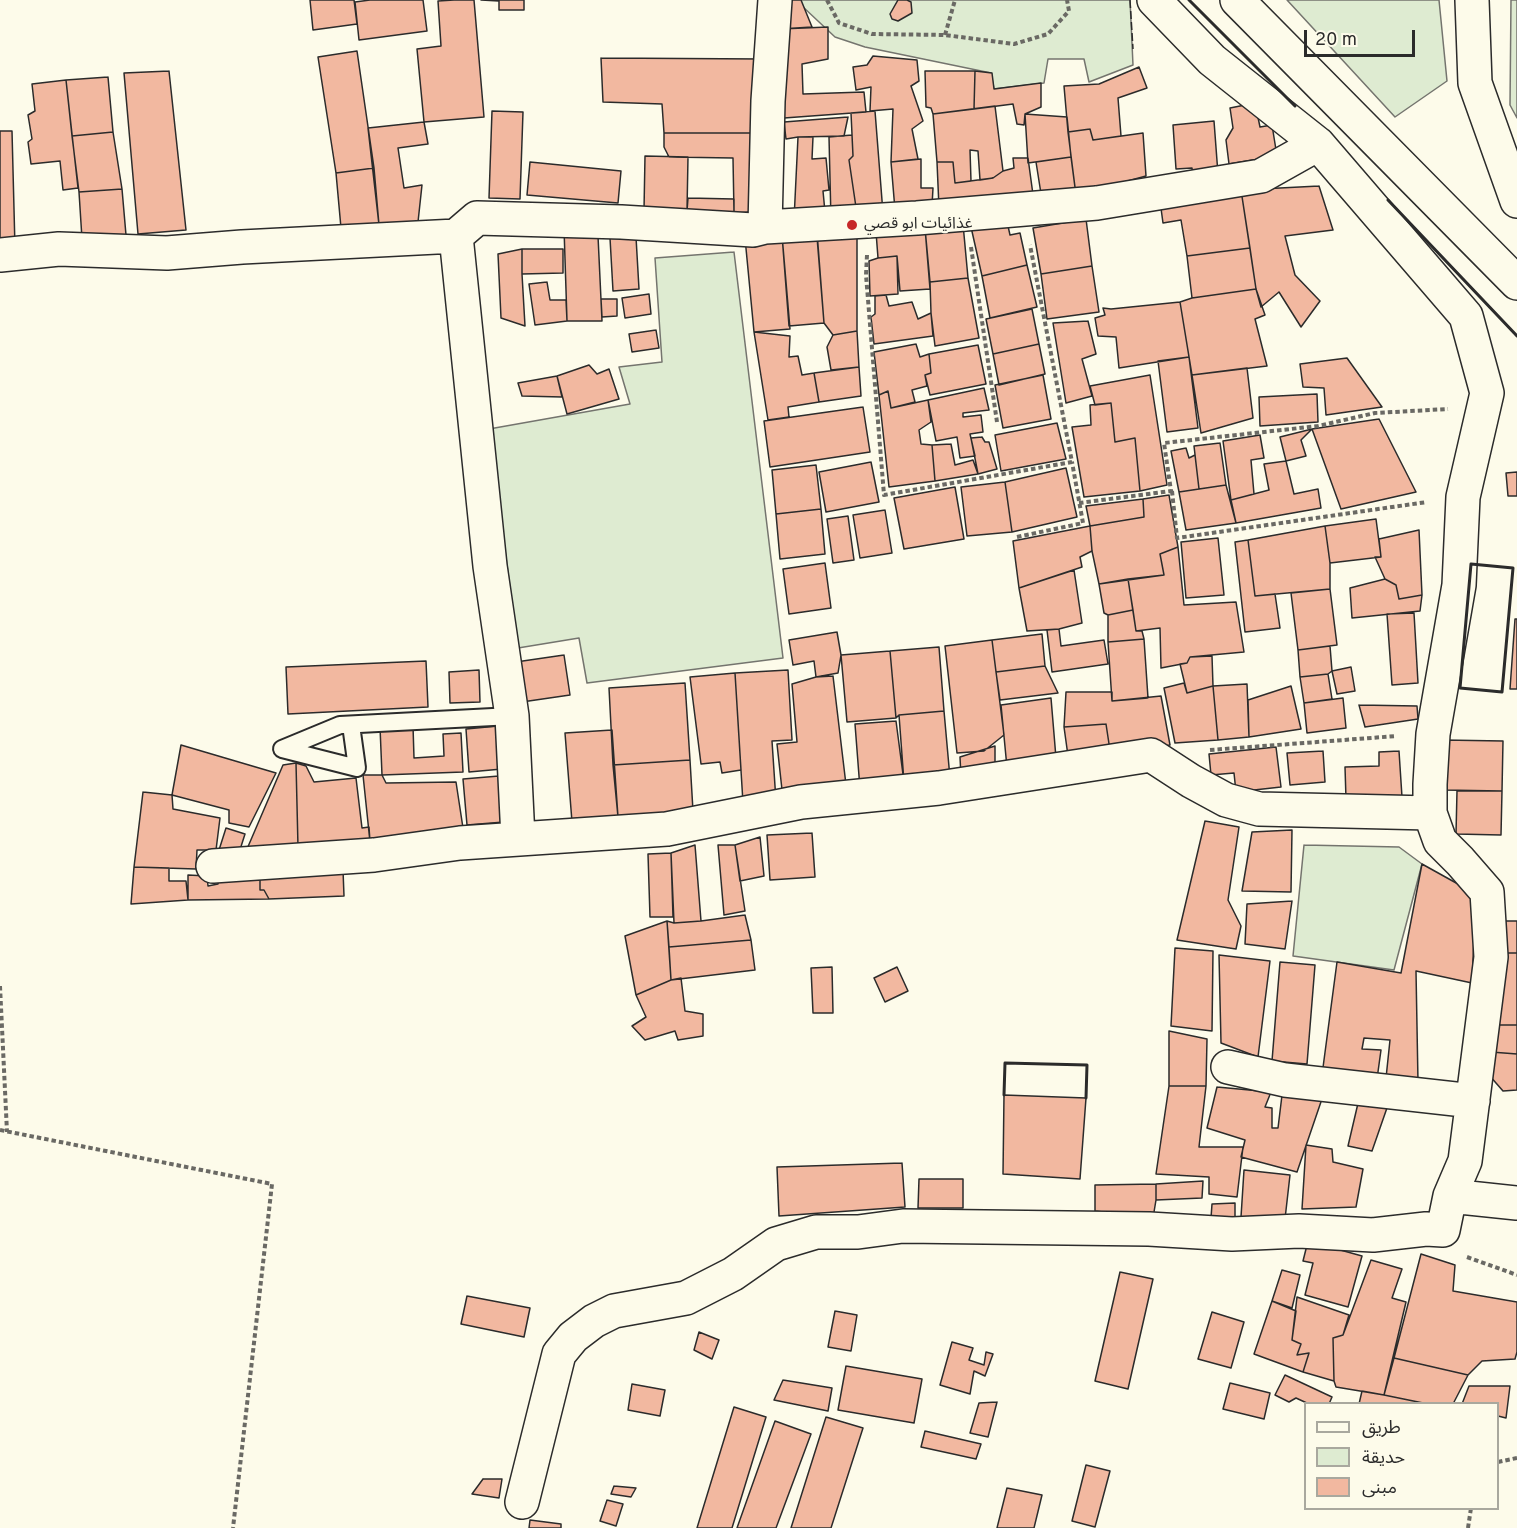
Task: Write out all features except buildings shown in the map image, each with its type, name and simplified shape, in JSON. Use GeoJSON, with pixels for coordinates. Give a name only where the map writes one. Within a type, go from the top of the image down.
{"type":"FeatureCollection","features":[{"type":"Feature","properties":{"kind":"main road"},"geometry":{"type":"LineString","coordinates":[[765,227],[768,101],[775,0]]}},
{"type":"Feature","properties":{"kind":"main road"},"geometry":{"type":"LineString","coordinates":[[522,1502],[559,1354],[573,1337],[594,1321],[614,1311],[686,1298],[733,1274],[776,1244],[816,1232],[858,1232],[903,1226],[1156,1229],[1232,1234],[1299,1232],[1373,1234],[1426,1229],[1443,1230],[1450,1196],[1465,1161],[1491,957],[1487,892],[1440,841],[1430,813],[1433,734],[1459,585],[1463,497],[1487,393],[1466,316],[1318,144],[1212,60],[1154,0]]}},
{"type":"Feature","properties":{"kind":"main road"},"geometry":{"type":"LineString","coordinates":[[1237,0],[1517,283]]}},
{"type":"Feature","properties":{"kind":"main road"},"geometry":{"type":"LineString","coordinates":[[1472,0],[1475,83],[1517,201]]}},
{"type":"Feature","properties":{"kind":"main road"},"geometry":{"type":"LineString","coordinates":[[0,255],[59,249],[167,253],[456,236],[477,218],[621,222],[753,230],[765,227],[1023,210],[1096,203],[1261,176],[1318,144]]}},
{"type":"Feature","properties":{"kind":"main road"},"geometry":{"type":"LineString","coordinates":[[456,236],[490,566],[512,716],[518,838]]}},
{"type":"Feature","properties":{"kind":"main road"},"geometry":{"type":"LineString","coordinates":[[213,866],[374,855],[460,843],[518,838],[667,829],[801,802],[939,788],[1151,755],[1191,782],[1226,800],[1259,809],[1430,813]]}},
{"type":"Feature","properties":{"kind":"main road"},"geometry":{"type":"LineString","coordinates":[[1228,1067],[1285,1080],[1473,1101]]}},
{"type":"Feature","properties":{"kind":"main road"},"geometry":{"type":"LineString","coordinates":[[1450,1196],[1517,1203]]}},
{"type":"Feature","properties":{"kind":"lane"},"geometry":{"type":"LineString","coordinates":[[351,725],[512,716]]}},
{"type":"Feature","properties":{"kind":"path"},"geometry":{"type":"LineString","coordinates":[[834,0],[828,2],[839,23],[872,34],[945,35],[1014,44],[1048,34],[1069,11],[1067,0]]}},
{"type":"Feature","properties":{"kind":"path"},"geometry":{"type":"LineString","coordinates":[[945,35],[956,0]]}},
{"type":"Feature","properties":{"kind":"path"},"geometry":{"type":"LineString","coordinates":[[1017,537],[1083,523],[1023,210]]}},
{"type":"Feature","properties":{"kind":"path"},"geometry":{"type":"LineString","coordinates":[[966,214],[997,422]]}},
{"type":"Feature","properties":{"kind":"path"},"geometry":{"type":"LineString","coordinates":[[869,221],[866,275],[884,495],[1072,462]]}},
{"type":"Feature","properties":{"kind":"path"},"geometry":{"type":"LineString","coordinates":[[1463,497],[1177,538],[1164,443],[1318,426],[1375,413],[1484,407]]}},
{"type":"Feature","properties":{"kind":"path"},"geometry":{"type":"LineString","coordinates":[[1079,503],[1172,491]]}},
{"type":"Feature","properties":{"kind":"path"},"geometry":{"type":"LineString","coordinates":[[1210,750],[1433,734]]}},
{"type":"Feature","properties":{"kind":"path"},"geometry":{"type":"LineString","coordinates":[[0,986],[7,1132]]}},
{"type":"Feature","properties":{"kind":"path"},"geometry":{"type":"LineString","coordinates":[[0,1130],[272,1184],[233,1528]]}},
{"type":"Feature","properties":{"kind":"path"},"geometry":{"type":"LineString","coordinates":[[1499,1461],[1517,1458]]}},
{"type":"Feature","properties":{"kind":"path"},"geometry":{"type":"LineString","coordinates":[[1468,1528],[1471,1510]]}},
{"type":"Feature","properties":{"kind":"green space"},"geometry":{"type":"Polygon","coordinates":[[[801,0],[1130,0],[1133,65],[1089,82],[1084,59],[1048,59],[1044,83],[994,89],[991,73],[865,47],[835,37],[802,6],[801,0]]]}},
{"type":"Feature","properties":{"kind":"green space"},"geometry":{"type":"Polygon","coordinates":[[[1287,0],[1439,0],[1447,81],[1395,117],[1287,0]]]}},
{"type":"Feature","properties":{"kind":"green space"},"geometry":{"type":"Polygon","coordinates":[[[1511,0],[1517,0],[1517,118],[1510,105],[1511,0]]]}},
{"type":"Feature","properties":{"kind":"green space"},"geometry":{"type":"Polygon","coordinates":[[[734,252],[783,658],[587,683],[579,638],[518,648],[489,429],[630,404],[619,367],[662,362],[655,258],[734,252]]]}},
{"type":"Feature","properties":{"kind":"green space"},"geometry":{"type":"Polygon","coordinates":[[[1304,845],[1399,847],[1422,864],[1394,970],[1293,956],[1304,845]]]}},
{"type":"Feature","properties":{"kind":"fence"},"geometry":{"type":"LineString","coordinates":[[1130,0],[1133,49]]}},
{"type":"Feature","properties":{"kind":"wall"},"geometry":{"type":"LineString","coordinates":[[1189,0],[1295,106]]}},
{"type":"Feature","properties":{"kind":"wall"},"geometry":{"type":"LineString","coordinates":[[1388,200],[1517,336]]}},
{"type":"Feature","properties":{"kind":"wall"},"geometry":{"type":"LineString","coordinates":[[1471,564],[1513,568],[1502,692],[1460,688],[1471,564]]}},
{"type":"Feature","properties":{"kind":"wall"},"geometry":{"type":"LineString","coordinates":[[1004,1095],[1005,1063],[1087,1065],[1086,1098]]}},
{"type":"Feature","properties":{"kind":"place","name":"غذائيات ابو قصي"},"geometry":{"type":"Point","coordinates":[852,225]}}]}
